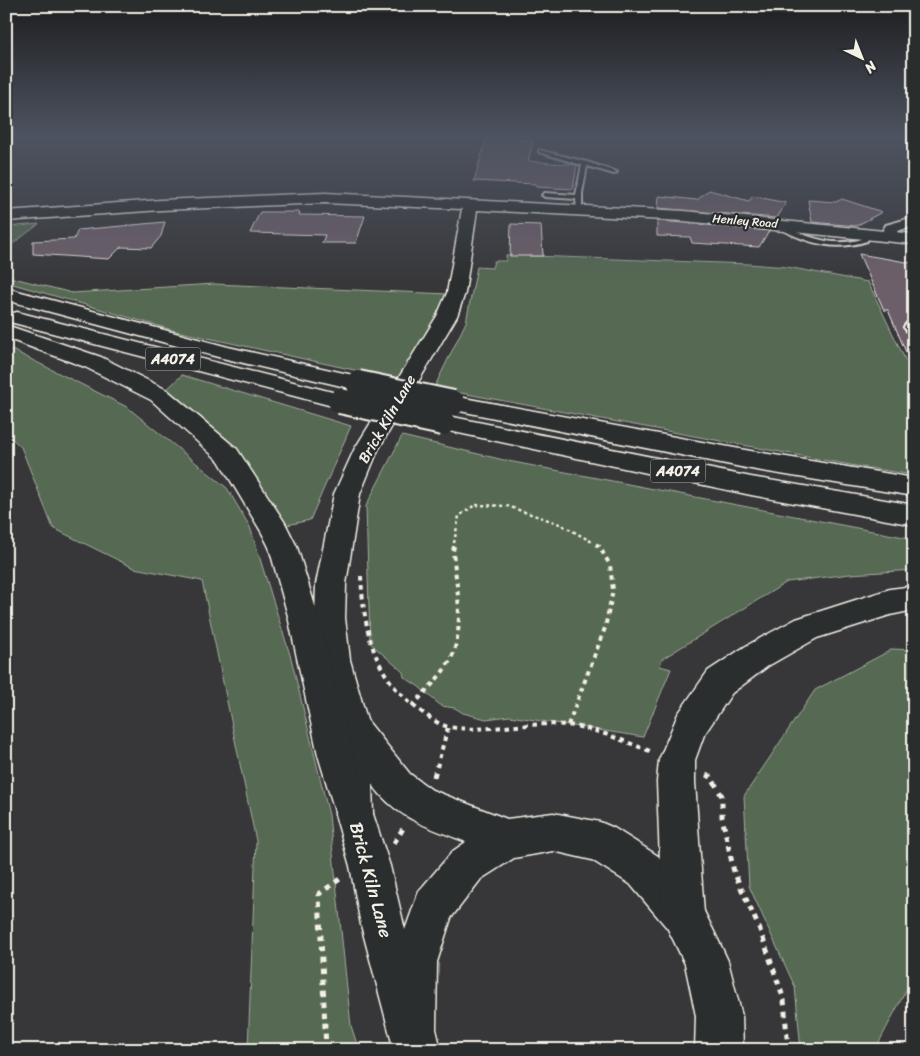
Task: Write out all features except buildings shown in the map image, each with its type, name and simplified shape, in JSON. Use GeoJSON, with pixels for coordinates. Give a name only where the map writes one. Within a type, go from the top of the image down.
{"type":"FeatureCollection","features":[{"type":"Feature","properties":{"kind":"main road","name":"Henley Road"},"geometry":{"type":"LineString","coordinates":[[6,216],[161,205],[325,198],[470,205],[579,204],[914,239]]}},
{"type":"Feature","properties":{"kind":"main road","name":"Brick Kiln Lane"},"geometry":{"type":"LineString","coordinates":[[416,1039],[382,925],[370,866],[354,814],[352,728],[334,660],[330,618],[331,584],[347,494],[366,450],[446,316],[456,293],[470,205]]}},
{"type":"Feature","properties":{"kind":"main road","name":"A4074"},"geometry":{"type":"LineString","coordinates":[[6,294],[225,352],[358,383],[448,413],[751,486],[914,515]]}},
{"type":"Feature","properties":{"kind":"main road","name":"A4074"},"geometry":{"type":"LineString","coordinates":[[6,315],[340,401],[448,413],[914,487]]}},
{"type":"Feature","properties":{"kind":"main road"},"geometry":{"type":"LineString","coordinates":[[6,330],[93,362],[159,395],[228,455],[275,530],[283,547],[304,616],[336,755],[354,814]]}},
{"type":"Feature","properties":{"kind":"main road"},"geometry":{"type":"LineString","coordinates":[[683,914],[676,782],[677,760],[690,726],[720,682],[757,656],[807,628],[890,602],[914,598]]}},
{"type":"Feature","properties":{"kind":"main road","name":"Brick Kiln Lane"},"geometry":{"type":"LineString","coordinates":[[352,728],[397,787],[419,804],[508,840]]}},
{"type":"Feature","properties":{"kind":"main road"},"geometry":{"type":"LineString","coordinates":[[416,1039],[415,962],[434,906],[467,865],[508,840],[553,832],[600,842],[644,870],[683,914],[706,961],[719,1016],[719,1050]]}},
{"type":"Feature","properties":{"kind":"street"},"geometry":{"type":"LineString","coordinates":[[892,237],[889,232],[891,228],[914,221]]}},
{"type":"Feature","properties":{"kind":"lane"},"geometry":{"type":"LineString","coordinates":[[545,195],[579,204],[582,185]]}},
{"type":"Feature","properties":{"kind":"path"},"geometry":{"type":"LineString","coordinates":[[412,706],[436,680],[454,652],[459,618],[453,551],[459,516],[475,505],[508,506],[560,524],[599,546],[610,565],[613,590],[605,628],[568,725]]}},
{"type":"Feature","properties":{"kind":"path"},"geometry":{"type":"LineString","coordinates":[[361,573],[362,607],[373,655],[388,683],[412,706],[448,727],[491,728],[516,724],[568,725],[608,735],[677,760],[711,777],[722,796],[722,817],[734,872],[760,930],[784,1000],[788,1050]]}},
{"type":"Feature","properties":{"kind":"path"},"geometry":{"type":"LineString","coordinates":[[326,1050],[319,894],[343,876]]}},
{"type":"Feature","properties":{"kind":"green space"},"geometry":{"type":"Polygon","coordinates":[[[39,224],[6,249],[6,227],[39,224]]]}},
{"type":"Feature","properties":{"kind":"green space"},"geometry":{"type":"Polygon","coordinates":[[[506,255],[749,264],[787,267],[868,282],[914,378],[914,475],[434,388],[466,322],[477,267],[492,268],[494,261],[506,261],[506,255]]]}},
{"type":"Feature","properties":{"kind":"green space"},"geometry":{"type":"Polygon","coordinates":[[[6,276],[72,293],[214,284],[449,294],[400,380],[176,331],[6,282],[6,276]]]}},
{"type":"Feature","properties":{"kind":"green space"},"geometry":{"type":"Polygon","coordinates":[[[6,347],[127,407],[227,488],[250,527],[291,658],[329,815],[351,1026],[359,1050],[248,1050],[256,841],[202,581],[134,568],[53,528],[21,447],[6,433],[6,347]]]}},
{"type":"Feature","properties":{"kind":"green space"},"geometry":{"type":"Polygon","coordinates":[[[182,375],[351,426],[310,520],[287,525],[229,447],[164,392],[182,375]]]}},
{"type":"Feature","properties":{"kind":"green space"},"geometry":{"type":"Polygon","coordinates":[[[402,436],[508,461],[914,539],[914,570],[850,574],[787,582],[662,659],[660,666],[671,669],[643,737],[510,716],[486,719],[463,713],[455,708],[441,706],[418,686],[404,677],[403,672],[370,643],[366,506],[402,436]]]}},
{"type":"Feature","properties":{"kind":"green space"},"geometry":{"type":"Polygon","coordinates":[[[893,649],[914,650],[914,975],[875,1050],[801,1050],[795,987],[749,886],[744,796],[815,690],[893,649]]]}}]}
